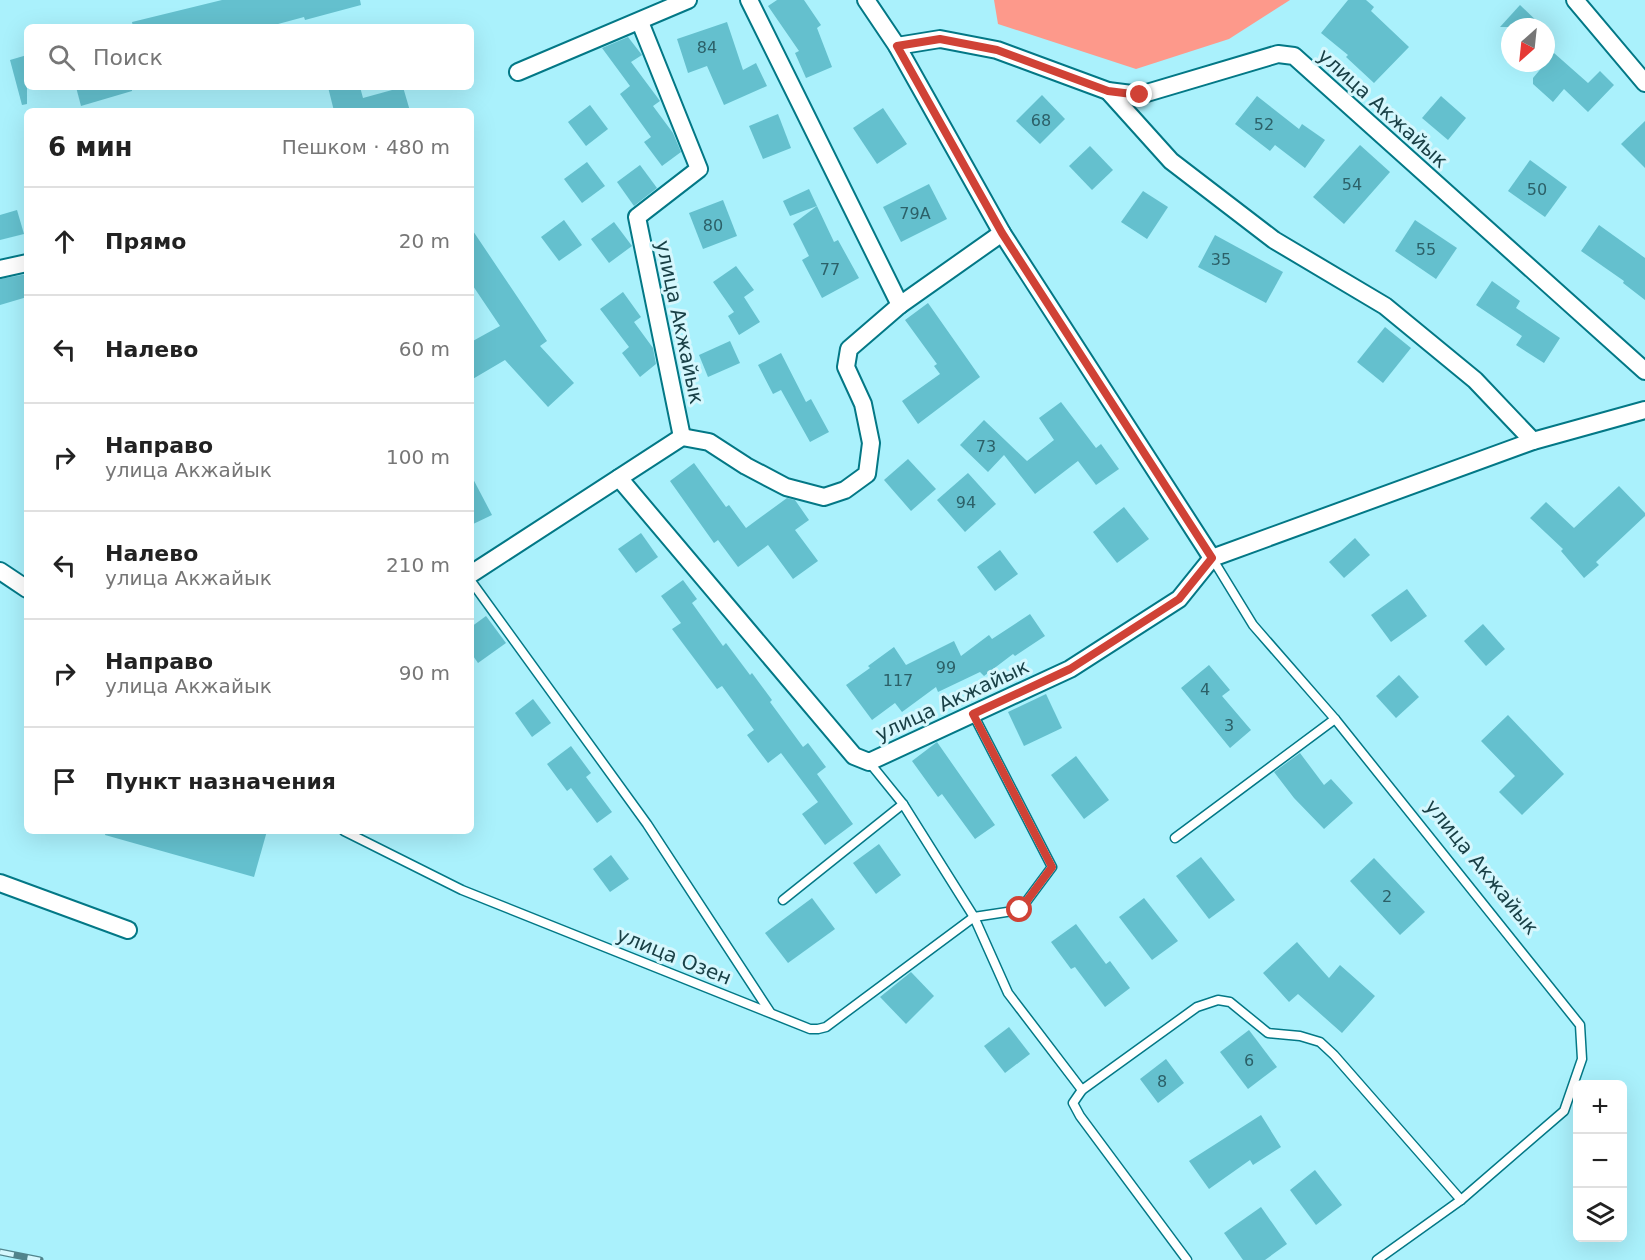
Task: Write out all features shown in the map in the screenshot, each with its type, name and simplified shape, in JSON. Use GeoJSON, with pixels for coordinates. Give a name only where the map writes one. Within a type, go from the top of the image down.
{"type":"FeatureCollection","features":[{"type":"Feature","properties":{"kind":"street"},"geometry":{"type":"LineString","coordinates":[[518,72],[688,0]]}},
{"type":"Feature","properties":{"kind":"street"},"geometry":{"type":"LineString","coordinates":[[749,0],[900,305]]}},
{"type":"Feature","properties":{"kind":"street","name":"улица Акжайык"},"geometry":{"type":"LineString","coordinates":[[619,478],[854,756],[869,762],[1070,669],[1179,599],[1212,558],[1002,233],[897,46],[866,0]]}},
{"type":"Feature","properties":{"kind":"street"},"geometry":{"type":"LineString","coordinates":[[1575,0],[1645,83]]}},
{"type":"Feature","properties":{"kind":"street","name":"улица Акжайык"},"geometry":{"type":"LineString","coordinates":[[640,22],[699,169],[637,217],[682,436]]}},
{"type":"Feature","properties":{"kind":"street","name":"улица Акжайык"},"geometry":{"type":"LineString","coordinates":[[897,46],[940,39],[997,50],[1108,91],[1140,95],[1278,54],[1294,56],[1645,371]]}},
{"type":"Feature","properties":{"kind":"street"},"geometry":{"type":"LineString","coordinates":[[1108,91],[1171,161],[1274,240],[1394,313],[1475,381],[1533,441]]}},
{"type":"Feature","properties":{"kind":"street"},"geometry":{"type":"LineString","coordinates":[[474,572],[682,436],[709,442],[746,466],[786,487],[824,497],[845,490],[867,474],[871,443],[863,404],[846,367],[849,349],[900,305],[1002,233]]}},
{"type":"Feature","properties":{"kind":"street"},"geometry":{"type":"LineString","coordinates":[[0,270],[24,264]]}},
{"type":"Feature","properties":{"kind":"street"},"geometry":{"type":"LineString","coordinates":[[1212,558],[1533,441],[1645,410]]}},
{"type":"Feature","properties":{"kind":"street"},"geometry":{"type":"LineString","coordinates":[[0,571],[24,587]]}},
{"type":"Feature","properties":{"kind":"street"},"geometry":{"type":"LineString","coordinates":[[0,883],[128,930]]}},
{"type":"Feature","properties":{"kind":"lane","name":"улица Акжайык"},"geometry":{"type":"LineString","coordinates":[[1212,558],[1253,625],[1335,718],[1580,1025],[1582,1059],[1564,1111],[1461,1200],[1377,1260]]}},
{"type":"Feature","properties":{"kind":"lane"},"geometry":{"type":"LineString","coordinates":[[474,584],[647,824],[770,1012]]}},
{"type":"Feature","properties":{"kind":"lane"},"geometry":{"type":"LineString","coordinates":[[973,714],[1052,867],[1020,910],[974,917]]}},
{"type":"Feature","properties":{"kind":"lane"},"geometry":{"type":"LineString","coordinates":[[1175,838],[1335,718]]}},
{"type":"Feature","properties":{"kind":"lane"},"geometry":{"type":"LineString","coordinates":[[869,762],[903,804],[974,917],[1008,993],[1082,1090]]}},
{"type":"Feature","properties":{"kind":"lane"},"geometry":{"type":"LineString","coordinates":[[783,900],[903,804]]}},
{"type":"Feature","properties":{"kind":"lane","name":"улица Озен"},"geometry":{"type":"LineString","coordinates":[[350,834],[462,890],[810,1029],[826,1027],[974,917]]}},
{"type":"Feature","properties":{"kind":"lane"},"geometry":{"type":"LineString","coordinates":[[1187,1260],[1080,1116],[1073,1103],[1082,1090],[1197,1007],[1218,1000],[1230,1002],[1268,1033],[1300,1036],[1320,1042],[1461,1200]]}},
{"type":"Feature","properties":{"kind":"shaded area"},"geometry":{"type":"Polygon","coordinates":[[[994,0],[1290,0],[1229,39],[1136,69],[998,24],[994,0]]]}},
{"type":"Feature","properties":{"kind":"building"},"geometry":{"type":"Polygon","coordinates":[[[222,0],[360,0],[361,5],[305,20],[304,17],[278,24],[132,24],[132,22],[222,0]]]}},
{"type":"Feature","properties":{"kind":"building"},"geometry":{"type":"Polygon","coordinates":[[[777,0],[804,0],[821,25],[817,28],[832,67],[806,78],[795,53],[799,51],[768,6],[777,0]]]}},
{"type":"Feature","properties":{"kind":"building"},"geometry":{"type":"Polygon","coordinates":[[[1348,0],[1366,0],[1374,7],[1371,11],[1409,47],[1374,83],[1346,57],[1348,55],[1321,33],[1348,0]]]}},
{"type":"Feature","properties":{"kind":"building"},"geometry":{"type":"Polygon","coordinates":[[[1520,5],[1534,18],[1508,18],[1520,5]]]}},
{"type":"Feature","properties":{"kind":"building"},"geometry":{"type":"Polygon","coordinates":[[[727,22],[743,70],[756,63],[767,86],[724,105],[707,66],[688,73],[677,39],[727,22]]]}},
{"type":"Feature","properties":{"kind":"building"},"geometry":{"type":"Polygon","coordinates":[[[628,37],[642,55],[631,62],[660,101],[653,106],[673,133],[681,152],[662,166],[644,142],[651,137],[620,94],[630,86],[602,48],[628,37]]]}},
{"type":"Feature","properties":{"kind":"building"},"geometry":{"type":"Polygon","coordinates":[[[1555,54],[1588,83],[1600,71],[1614,85],[1588,112],[1564,89],[1553,102],[1533,84],[1533,78],[1538,72],[1555,72],[1555,54]]]}},
{"type":"Feature","properties":{"kind":"building"},"geometry":{"type":"Polygon","coordinates":[[[24,56],[24,90],[27,90],[27,104],[22,105],[10,60],[24,56]]]}},
{"type":"Feature","properties":{"kind":"building"},"geometry":{"type":"Polygon","coordinates":[[[77,90],[132,90],[132,91],[81,106],[77,90]]]}},
{"type":"Feature","properties":{"kind":"building"},"geometry":{"type":"Polygon","coordinates":[[[329,90],[361,90],[363,98],[392,90],[404,90],[409,108],[333,108],[329,90]]]}},
{"type":"Feature","properties":{"kind":"building"},"geometry":{"type":"Polygon","coordinates":[[[1042,95],[1065,119],[1040,144],[1016,121],[1042,95]]]}},
{"type":"Feature","properties":{"kind":"building"},"geometry":{"type":"Polygon","coordinates":[[[1257,96],[1299,129],[1302,124],[1325,140],[1305,168],[1275,145],[1270,151],[1235,124],[1257,96]]]}},
{"type":"Feature","properties":{"kind":"building"},"geometry":{"type":"Polygon","coordinates":[[[1441,96],[1466,118],[1448,140],[1422,118],[1441,96]]]}},
{"type":"Feature","properties":{"kind":"building"},"geometry":{"type":"Polygon","coordinates":[[[590,105],[608,129],[586,146],[568,122],[590,105]]]}},
{"type":"Feature","properties":{"kind":"building"},"geometry":{"type":"Polygon","coordinates":[[[883,108],[907,144],[877,164],[853,128],[883,108]]]}},
{"type":"Feature","properties":{"kind":"building"},"geometry":{"type":"Polygon","coordinates":[[[778,114],[791,148],[763,159],[749,126],[778,114]]]}},
{"type":"Feature","properties":{"kind":"building"},"geometry":{"type":"Polygon","coordinates":[[[1645,121],[1645,168],[1621,144],[1645,121]]]}},
{"type":"Feature","properties":{"kind":"building"},"geometry":{"type":"Polygon","coordinates":[[[1360,145],[1390,172],[1344,224],[1313,197],[1360,145]]]}},
{"type":"Feature","properties":{"kind":"building"},"geometry":{"type":"Polygon","coordinates":[[[1090,146],[1113,170],[1092,190],[1069,166],[1090,146]]]}},
{"type":"Feature","properties":{"kind":"building"},"geometry":{"type":"Polygon","coordinates":[[[1530,160],[1567,187],[1545,217],[1508,191],[1530,160]]]}},
{"type":"Feature","properties":{"kind":"building"},"geometry":{"type":"Polygon","coordinates":[[[587,162],[605,186],[582,203],[564,179],[587,162]]]}},
{"type":"Feature","properties":{"kind":"building"},"geometry":{"type":"Polygon","coordinates":[[[640,165],[657,188],[634,206],[617,182],[640,165]]]}},
{"type":"Feature","properties":{"kind":"building"},"geometry":{"type":"Polygon","coordinates":[[[929,184],[947,219],[901,242],[883,207],[929,184]]]}},
{"type":"Feature","properties":{"kind":"building"},"geometry":{"type":"Polygon","coordinates":[[[809,189],[817,206],[790,216],[783,201],[809,189]]]}},
{"type":"Feature","properties":{"kind":"building"},"geometry":{"type":"Polygon","coordinates":[[[1143,191],[1168,207],[1147,239],[1121,222],[1143,191]]]}},
{"type":"Feature","properties":{"kind":"building"},"geometry":{"type":"Polygon","coordinates":[[[723,200],[737,236],[703,249],[689,213],[723,200]]]}},
{"type":"Feature","properties":{"kind":"building"},"geometry":{"type":"Polygon","coordinates":[[[817,206],[834,242],[838,240],[859,278],[822,298],[802,260],[809,256],[793,224],[817,206]]]}},
{"type":"Feature","properties":{"kind":"building"},"geometry":{"type":"Polygon","coordinates":[[[17,210],[24,234],[0,240],[0,215],[17,210]]]}},
{"type":"Feature","properties":{"kind":"building"},"geometry":{"type":"Polygon","coordinates":[[[564,220],[582,245],[559,261],[541,237],[564,220]]]}},
{"type":"Feature","properties":{"kind":"building"},"geometry":{"type":"Polygon","coordinates":[[[1415,220],[1457,248],[1436,279],[1395,251],[1415,220]]]}},
{"type":"Feature","properties":{"kind":"building"},"geometry":{"type":"Polygon","coordinates":[[[614,222],[632,246],[609,263],[591,239],[614,222]]]}},
{"type":"Feature","properties":{"kind":"building"},"geometry":{"type":"Polygon","coordinates":[[[1599,225],[1645,258],[1645,300],[1623,283],[1624,281],[1581,251],[1599,225]]]}},
{"type":"Feature","properties":{"kind":"building"},"geometry":{"type":"Polygon","coordinates":[[[474,232],[547,341],[540,346],[574,383],[548,407],[505,360],[474,378],[474,340],[500,326],[474,287],[474,232]]]}},
{"type":"Feature","properties":{"kind":"building"},"geometry":{"type":"Polygon","coordinates":[[[1215,235],[1283,272],[1266,303],[1198,267],[1215,235]]]}},
{"type":"Feature","properties":{"kind":"building"},"geometry":{"type":"Polygon","coordinates":[[[736,266],[754,290],[744,297],[760,322],[739,335],[728,316],[734,312],[713,282],[736,266]]]}},
{"type":"Feature","properties":{"kind":"building"},"geometry":{"type":"Polygon","coordinates":[[[24,275],[24,298],[0,305],[0,279],[24,275]]]}},
{"type":"Feature","properties":{"kind":"building"},"geometry":{"type":"Polygon","coordinates":[[[1492,281],[1520,301],[1516,308],[1560,338],[1544,363],[1516,345],[1522,336],[1476,305],[1492,281]]]}},
{"type":"Feature","properties":{"kind":"building"},"geometry":{"type":"Polygon","coordinates":[[[623,292],[641,317],[634,322],[653,348],[656,364],[640,377],[622,353],[629,347],[600,309],[623,292]]]}},
{"type":"Feature","properties":{"kind":"building"},"geometry":{"type":"Polygon","coordinates":[[[928,303],[980,377],[918,424],[902,401],[940,374],[934,366],[937,364],[905,320],[928,303]]]}},
{"type":"Feature","properties":{"kind":"building"},"geometry":{"type":"Polygon","coordinates":[[[1385,327],[1411,348],[1383,383],[1357,362],[1385,327]]]}},
{"type":"Feature","properties":{"kind":"building"},"geometry":{"type":"Polygon","coordinates":[[[730,341],[740,363],[708,377],[699,355],[730,341]]]}},
{"type":"Feature","properties":{"kind":"building"},"geometry":{"type":"Polygon","coordinates":[[[781,353],[806,402],[811,399],[829,432],[810,442],[781,390],[773,394],[758,365],[781,353]]]}},
{"type":"Feature","properties":{"kind":"building"},"geometry":{"type":"Polygon","coordinates":[[[1061,402],[1096,448],[1101,444],[1119,469],[1096,485],[1078,461],[1035,494],[1004,455],[988,472],[960,445],[984,420],[1027,461],[1054,440],[1039,418],[1061,402]]]}},
{"type":"Feature","properties":{"kind":"building"},"geometry":{"type":"Polygon","coordinates":[[[908,459],[936,489],[911,511],[884,480],[908,459]]]}},
{"type":"Feature","properties":{"kind":"building"},"geometry":{"type":"Polygon","coordinates":[[[694,463],[726,507],[729,505],[746,528],[787,498],[795,500],[809,520],[795,530],[818,561],[793,579],[768,545],[738,567],[718,540],[714,543],[670,481],[694,463]]]}},
{"type":"Feature","properties":{"kind":"building"},"geometry":{"type":"Polygon","coordinates":[[[968,473],[996,504],[965,532],[937,500],[968,473]]]}},
{"type":"Feature","properties":{"kind":"building"},"geometry":{"type":"Polygon","coordinates":[[[474,481],[492,515],[474,524],[474,481]]]}},
{"type":"Feature","properties":{"kind":"building"},"geometry":{"type":"Polygon","coordinates":[[[1619,486],[1645,513],[1645,516],[1596,562],[1599,565],[1584,578],[1561,551],[1563,549],[1530,518],[1546,502],[1574,528],[1619,486]]]}},
{"type":"Feature","properties":{"kind":"building"},"geometry":{"type":"Polygon","coordinates":[[[1124,507],[1149,539],[1117,563],[1093,532],[1124,507]]]}},
{"type":"Feature","properties":{"kind":"building"},"geometry":{"type":"Polygon","coordinates":[[[641,533],[658,557],[636,573],[618,549],[641,533]]]}},
{"type":"Feature","properties":{"kind":"building"},"geometry":{"type":"Polygon","coordinates":[[[1355,538],[1370,555],[1344,578],[1329,562],[1355,538]]]}},
{"type":"Feature","properties":{"kind":"building"},"geometry":{"type":"Polygon","coordinates":[[[1000,550],[1018,574],[995,591],[977,567],[1000,550]]]}},
{"type":"Feature","properties":{"kind":"building"},"geometry":{"type":"Polygon","coordinates":[[[683,580],[697,599],[692,603],[723,646],[726,643],[750,675],[752,673],[803,747],[808,743],[826,767],[817,774],[853,824],[825,845],[802,814],[818,802],[781,753],[768,763],[747,735],[754,730],[722,686],[717,689],[672,629],[681,623],[661,596],[683,580]]]}},
{"type":"Feature","properties":{"kind":"building"},"geometry":{"type":"Polygon","coordinates":[[[1407,589],[1427,616],[1391,642],[1371,615],[1407,589]]]}},
{"type":"Feature","properties":{"kind":"building"},"geometry":{"type":"Polygon","coordinates":[[[1030,614],[1045,636],[1015,656],[1013,654],[984,676],[980,672],[938,692],[936,687],[902,712],[895,703],[872,720],[846,685],[894,647],[906,665],[954,641],[961,656],[989,635],[992,639],[1030,614]]]}},
{"type":"Feature","properties":{"kind":"building"},"geometry":{"type":"Polygon","coordinates":[[[486,616],[506,643],[478,663],[474,657],[474,625],[486,616]]]}},
{"type":"Feature","properties":{"kind":"building"},"geometry":{"type":"Polygon","coordinates":[[[1483,624],[1505,649],[1486,666],[1464,641],[1483,624]]]}},
{"type":"Feature","properties":{"kind":"building"},"geometry":{"type":"Polygon","coordinates":[[[1209,665],[1230,690],[1222,696],[1251,730],[1230,748],[1181,688],[1209,665]]]}},
{"type":"Feature","properties":{"kind":"building"},"geometry":{"type":"Polygon","coordinates":[[[1399,675],[1419,697],[1396,718],[1376,696],[1399,675]]]}},
{"type":"Feature","properties":{"kind":"building"},"geometry":{"type":"Polygon","coordinates":[[[1046,694],[1062,728],[1024,746],[1008,712],[1046,694]]]}},
{"type":"Feature","properties":{"kind":"building"},"geometry":{"type":"Polygon","coordinates":[[[533,699],[551,723],[532,737],[515,713],[533,699]]]}},
{"type":"Feature","properties":{"kind":"building"},"geometry":{"type":"Polygon","coordinates":[[[1508,715],[1564,774],[1522,815],[1499,792],[1515,776],[1481,741],[1508,715]]]}},
{"type":"Feature","properties":{"kind":"building"},"geometry":{"type":"Polygon","coordinates":[[[937,742],[995,825],[975,839],[942,794],[938,797],[912,761],[937,742]]]}},
{"type":"Feature","properties":{"kind":"building"},"geometry":{"type":"Polygon","coordinates":[[[571,746],[591,773],[586,777],[612,812],[597,823],[571,788],[567,791],[547,764],[571,746]]]}},
{"type":"Feature","properties":{"kind":"building"},"geometry":{"type":"Polygon","coordinates":[[[1300,753],[1324,785],[1331,779],[1353,803],[1324,829],[1294,798],[1274,772],[1300,753]]]}},
{"type":"Feature","properties":{"kind":"building"},"geometry":{"type":"Polygon","coordinates":[[[1076,756],[1109,800],[1084,819],[1051,775],[1076,756]]]}},
{"type":"Feature","properties":{"kind":"building"},"geometry":{"type":"Polygon","coordinates":[[[105,834],[266,834],[254,877],[105,834]]]}},
{"type":"Feature","properties":{"kind":"building"},"geometry":{"type":"Polygon","coordinates":[[[879,844],[901,875],[876,894],[853,863],[879,844]]]}},
{"type":"Feature","properties":{"kind":"building"},"geometry":{"type":"Polygon","coordinates":[[[611,855],[629,879],[610,892],[593,869],[611,855]]]}},
{"type":"Feature","properties":{"kind":"building"},"geometry":{"type":"Polygon","coordinates":[[[1201,857],[1235,900],[1209,919],[1176,876],[1201,857]]]}},
{"type":"Feature","properties":{"kind":"building"},"geometry":{"type":"Polygon","coordinates":[[[1374,858],[1425,912],[1400,935],[1350,881],[1374,858]]]}},
{"type":"Feature","properties":{"kind":"building"},"geometry":{"type":"Polygon","coordinates":[[[812,898],[835,929],[788,963],[765,933],[812,898]]]}},
{"type":"Feature","properties":{"kind":"building"},"geometry":{"type":"Polygon","coordinates":[[[1144,898],[1178,941],[1152,960],[1119,917],[1144,898]]]}},
{"type":"Feature","properties":{"kind":"building"},"geometry":{"type":"Polygon","coordinates":[[[1076,924],[1106,964],[1110,961],[1130,988],[1105,1007],[1075,967],[1071,969],[1051,942],[1076,924]]]}},
{"type":"Feature","properties":{"kind":"building"},"geometry":{"type":"Polygon","coordinates":[[[1297,942],[1329,978],[1340,965],[1375,996],[1342,1033],[1298,994],[1289,1002],[1263,973],[1297,942]]]}},
{"type":"Feature","properties":{"kind":"building"},"geometry":{"type":"Polygon","coordinates":[[[911,972],[934,996],[906,1024],[880,997],[911,972]]]}},
{"type":"Feature","properties":{"kind":"building"},"geometry":{"type":"Polygon","coordinates":[[[1009,1027],[1030,1054],[1005,1073],[984,1046],[1009,1027]]]}},
{"type":"Feature","properties":{"kind":"building"},"geometry":{"type":"Polygon","coordinates":[[[1249,1030],[1277,1067],[1248,1089],[1220,1052],[1249,1030]]]}},
{"type":"Feature","properties":{"kind":"building"},"geometry":{"type":"Polygon","coordinates":[[[1166,1059],[1184,1083],[1158,1103],[1140,1079],[1166,1059]]]}},
{"type":"Feature","properties":{"kind":"building"},"geometry":{"type":"Polygon","coordinates":[[[1261,1115],[1281,1147],[1253,1165],[1250,1160],[1209,1189],[1189,1161],[1261,1115]]]}},
{"type":"Feature","properties":{"kind":"building"},"geometry":{"type":"Polygon","coordinates":[[[1315,1170],[1342,1205],[1316,1225],[1290,1190],[1315,1170]]]}},
{"type":"Feature","properties":{"kind":"building"},"geometry":{"type":"Polygon","coordinates":[[[1261,1207],[1287,1244],[1265,1260],[1243,1260],[1224,1233],[1261,1207]]]}},
{"type":"Feature","properties":{"kind":"railway"},"geometry":{"type":"LineString","coordinates":[[0,1252],[40,1260]]}},
{"type":"Feature","properties":{"kind":"route"},"geometry":{"type":"LineString","coordinates":[[1020,910],[1052,867],[973,714],[1070,669],[1179,599],[1212,558],[1002,233],[897,46],[940,39],[997,50],[1108,91],[1140,95]]}}]}
